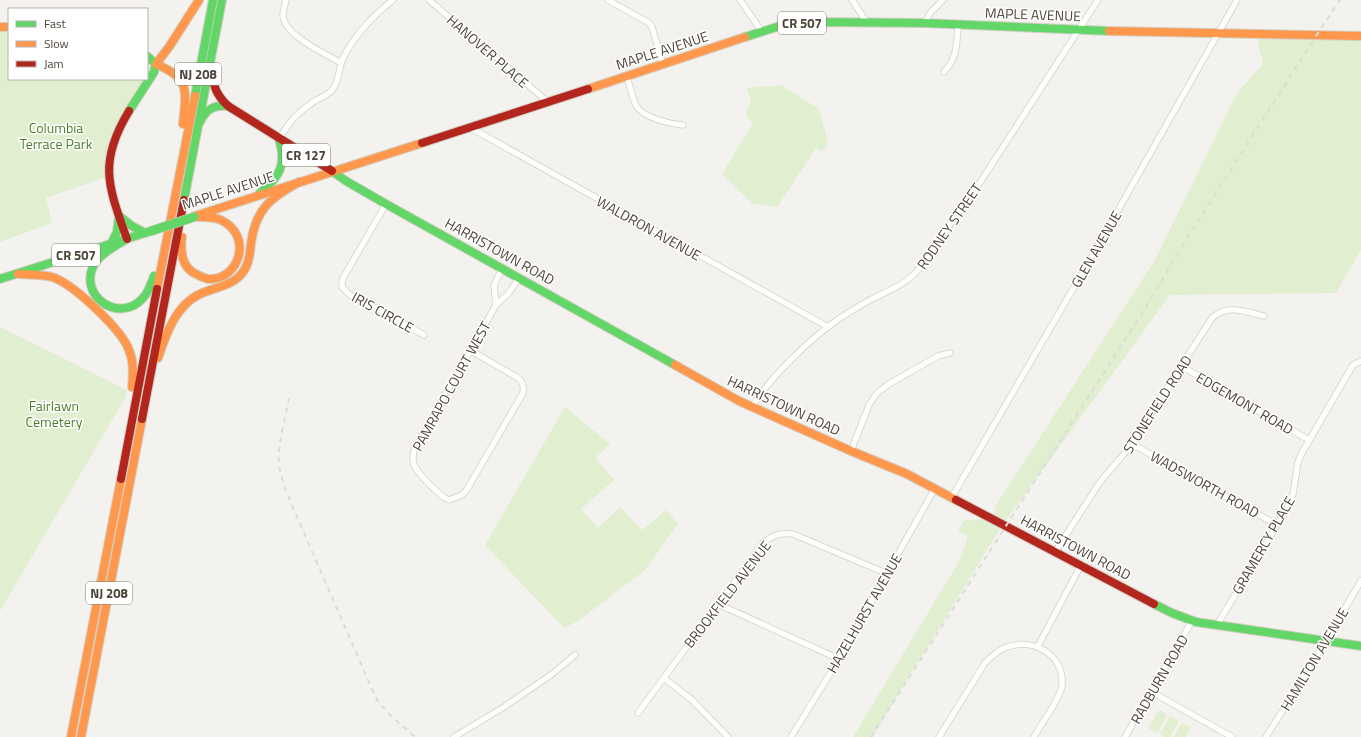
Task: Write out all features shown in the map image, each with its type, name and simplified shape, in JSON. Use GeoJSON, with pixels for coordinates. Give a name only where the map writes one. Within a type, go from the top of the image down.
{"type":"FeatureCollection","features":[{"type":"Feature","properties":{"kind":"main road"},"geometry":{"type":"LineString","coordinates":[[172,210],[157,267],[147,292],[139,303],[132,307],[118,309],[112,308],[99,301],[91,289],[90,274],[92,268],[100,257],[127,239],[113,195],[109,176],[110,153],[116,133],[154,72],[156,64],[169,47],[199,0]]}},
{"type":"Feature","properties":{"kind":"main road","name":"NJ 208"},"geometry":{"type":"LineString","coordinates":[[71,737],[212,0]]}},
{"type":"Feature","properties":{"kind":"main road","name":"NJ 208"},"geometry":{"type":"LineString","coordinates":[[82,737],[222,0]]}},
{"type":"Feature","properties":{"kind":"main road","name":"MAPLE AVENUE"},"geometry":{"type":"LineString","coordinates":[[0,279],[127,239],[332,171],[471,128],[784,25],[813,22],[924,23],[1078,30],[1361,36]]}},
{"type":"Feature","properties":{"kind":"main road"},"geometry":{"type":"LineString","coordinates":[[148,57],[156,64],[178,76],[183,84],[184,149]]}},
{"type":"Feature","properties":{"kind":"main road","name":"HARRISTOWN ROAD"},"geometry":{"type":"LineString","coordinates":[[212,57],[212,84],[221,100],[228,106],[346,181],[386,204],[752,407],[851,451],[901,471],[1172,613],[1192,621],[1361,646]]}},
{"type":"Feature","properties":{"kind":"main road"},"geometry":{"type":"LineString","coordinates":[[198,127],[204,114],[212,107],[217,105],[228,106]]}},
{"type":"Feature","properties":{"kind":"main road"},"geometry":{"type":"LineString","coordinates":[[255,196],[271,183],[279,173],[284,159],[279,139]]}},
{"type":"Feature","properties":{"kind":"main road"},"geometry":{"type":"LineString","coordinates":[[142,420],[162,348],[169,329],[178,313],[194,297],[238,278],[248,263],[256,220],[263,207],[274,196],[299,182]]}},
{"type":"Feature","properties":{"kind":"main road"},"geometry":{"type":"LineString","coordinates":[[185,194],[181,251],[186,266],[191,272],[205,278],[213,279],[226,274],[239,260],[240,246],[236,233],[233,228],[221,220],[194,217]]}},
{"type":"Feature","properties":{"kind":"main road"},"geometry":{"type":"LineString","coordinates":[[119,216],[132,226],[148,232]]}},
{"type":"Feature","properties":{"kind":"main road"},"geometry":{"type":"LineString","coordinates":[[111,244],[118,232],[119,216]]}},
{"type":"Feature","properties":{"kind":"main road"},"geometry":{"type":"LineString","coordinates":[[18,274],[54,278],[66,283],[116,329],[127,344],[132,362],[133,382],[122,468]]}},
{"type":"Feature","properties":{"kind":"street"},"geometry":{"type":"LineString","coordinates":[[286,0],[283,16],[290,31],[341,63]]}},
{"type":"Feature","properties":{"kind":"street"},"geometry":{"type":"LineString","coordinates":[[279,139],[291,120],[297,114],[309,104],[332,90],[341,63],[352,44],[361,32],[391,0]]}},
{"type":"Feature","properties":{"kind":"street","name":"HANOVER PLACE"},"geometry":{"type":"LineString","coordinates":[[429,0],[548,102]]}},
{"type":"Feature","properties":{"kind":"street"},"geometry":{"type":"LineString","coordinates":[[608,0],[649,23],[652,27],[663,64]]}},
{"type":"Feature","properties":{"kind":"street"},"geometry":{"type":"LineString","coordinates":[[740,0],[762,32]]}},
{"type":"Feature","properties":{"kind":"street"},"geometry":{"type":"LineString","coordinates":[[852,0],[867,23]]}},
{"type":"Feature","properties":{"kind":"street"},"geometry":{"type":"LineString","coordinates":[[924,23],[931,12],[942,0]]}},
{"type":"Feature","properties":{"kind":"street","name":"RODNEY STREET"},"geometry":{"type":"LineString","coordinates":[[752,407],[780,372],[810,342],[828,327],[859,306],[909,279],[922,267],[924,261],[981,181],[1098,0]]}},
{"type":"Feature","properties":{"kind":"street","name":"GLEN AVENUE"},"geometry":{"type":"LineString","coordinates":[[952,497],[1095,251],[1237,0]]}},
{"type":"Feature","properties":{"kind":"street"},"geometry":{"type":"LineString","coordinates":[[944,72],[954,57],[958,25]]}},
{"type":"Feature","properties":{"kind":"street"},"geometry":{"type":"LineString","coordinates":[[627,76],[634,100],[640,109],[652,117],[671,124],[683,125]]}},
{"type":"Feature","properties":{"kind":"street","name":"WALDRON AVENUE"},"geometry":{"type":"LineString","coordinates":[[471,128],[828,327]]}},
{"type":"Feature","properties":{"kind":"street","name":"IRIS CIRCLE"},"geometry":{"type":"LineString","coordinates":[[386,204],[344,278],[342,287],[350,295],[424,335]]}},
{"type":"Feature","properties":{"kind":"street","name":"PAMRAPO COURT WEST"},"geometry":{"type":"LineString","coordinates":[[470,350],[518,378],[523,384],[523,393],[466,491],[453,500],[445,499],[416,468],[413,461],[414,450],[470,350],[496,305],[494,285],[502,268]]}},
{"type":"Feature","properties":{"kind":"street"},"geometry":{"type":"LineString","coordinates":[[496,305],[508,294],[519,278]]}},
{"type":"Feature","properties":{"kind":"street","name":"STONEFIELD ROAD"},"geometry":{"type":"LineString","coordinates":[[1055,552],[1100,482],[1132,444],[1212,318],[1222,311],[1233,309],[1264,316]]}},
{"type":"Feature","properties":{"kind":"street"},"geometry":{"type":"LineString","coordinates":[[851,451],[869,405],[877,393],[889,384],[938,356],[950,352]]}},
{"type":"Feature","properties":{"kind":"street","name":"GRAMERCY PLACE"},"geometry":{"type":"LineString","coordinates":[[1217,625],[1294,494],[1298,462],[1309,440],[1353,365],[1361,361]]}},
{"type":"Feature","properties":{"kind":"street","name":"EDGEMONT ROAD"},"geometry":{"type":"LineString","coordinates":[[1181,366],[1309,440]]}},
{"type":"Feature","properties":{"kind":"street","name":"WADSWORTH ROAD"},"geometry":{"type":"LineString","coordinates":[[1132,444],[1277,525]]}},
{"type":"Feature","properties":{"kind":"street","name":"HAZELHURST AVENUE"},"geometry":{"type":"LineString","coordinates":[[791,737],[839,660],[935,488]]}},
{"type":"Feature","properties":{"kind":"street","name":"BROOKFIELD AVENUE"},"geometry":{"type":"LineString","coordinates":[[638,713],[763,543],[773,536],[780,534],[793,534],[888,574]]}},
{"type":"Feature","properties":{"kind":"street"},"geometry":{"type":"LineString","coordinates":[[1038,646],[1081,566]]}},
{"type":"Feature","properties":{"kind":"street","name":"HAMILTON AVENUE"},"geometry":{"type":"LineString","coordinates":[[1266,737],[1326,641],[1361,581]]}},
{"type":"Feature","properties":{"kind":"street"},"geometry":{"type":"LineString","coordinates":[[718,604],[839,660]]}},
{"type":"Feature","properties":{"kind":"street","name":"RADBURN ROAD"},"geometry":{"type":"LineString","coordinates":[[1125,737],[1192,621]]}},
{"type":"Feature","properties":{"kind":"street"},"geometry":{"type":"LineString","coordinates":[[939,737],[985,663],[1001,650],[1012,645],[1030,644],[1038,646],[1049,653],[1055,660],[1061,672],[1062,687],[1060,694],[1034,737]]}},
{"type":"Feature","properties":{"kind":"street"},"geometry":{"type":"LineString","coordinates":[[454,737],[504,707],[552,674],[575,655]]}},
{"type":"Feature","properties":{"kind":"street"},"geometry":{"type":"LineString","coordinates":[[664,678],[692,700],[728,737]]}},
{"type":"Feature","properties":{"kind":"street"},"geometry":{"type":"LineString","coordinates":[[1152,690],[1159,696],[1232,737]]}},
{"type":"Feature","properties":{"kind":"green space","name":"Columbia Terrace Park"},"geometry":{"type":"Polygon","coordinates":[[[0,27],[8,27],[8,80],[147,80],[116,133],[109,176],[46,198],[52,223],[0,242],[0,27]]]}},
{"type":"Feature","properties":{"kind":"green space"},"geometry":{"type":"Polygon","coordinates":[[[1256,33],[1361,39],[1361,250],[1336,293],[1170,295],[1003,524],[872,737],[853,737],[960,560],[968,537],[958,531],[965,520],[993,519],[996,505],[1155,260],[1237,93],[1263,64],[1256,33]]]}},
{"type":"Feature","properties":{"kind":"green space","name":"Columbia Terrace Park"},"geometry":{"type":"Polygon","coordinates":[[[148,57],[156,64],[148,78],[148,57]]]}},
{"type":"Feature","properties":{"kind":"green space"},"geometry":{"type":"Polygon","coordinates":[[[781,85],[819,109],[828,142],[826,148],[821,151],[816,148],[777,207],[752,203],[722,174],[753,123],[745,114],[751,102],[747,88],[781,85]]]}},
{"type":"Feature","properties":{"kind":"green space","name":"Fairlawn Cemetery"},"geometry":{"type":"Polygon","coordinates":[[[0,327],[127,390],[125,398],[0,611],[0,327]]]}},
{"type":"Feature","properties":{"kind":"green space"},"geometry":{"type":"Polygon","coordinates":[[[565,407],[610,444],[595,458],[614,480],[581,509],[598,528],[620,507],[642,530],[666,510],[678,524],[645,570],[578,621],[564,628],[485,545],[565,407]]]}},
{"type":"Feature","properties":{"kind":"green space"},"geometry":{"type":"Polygon","coordinates":[[[1159,710],[1167,715],[1157,733],[1148,728],[1159,710]]]}},
{"type":"Feature","properties":{"kind":"green space"},"geometry":{"type":"Polygon","coordinates":[[[1170,716],[1179,721],[1170,737],[1165,737],[1160,734],[1170,716]]]}},
{"type":"Feature","properties":{"kind":"green space"},"geometry":{"type":"Polygon","coordinates":[[[1182,723],[1191,728],[1185,737],[1174,737],[1182,723]]]}},
{"type":"Feature","properties":{"kind":"railway"},"geometry":{"type":"LineString","coordinates":[[871,737],[1340,0]]}},
{"type":"Feature","properties":{"kind":"railway"},"geometry":{"type":"LineString","coordinates":[[289,398],[280,439],[279,456],[279,463],[285,488],[375,696],[388,713],[415,737]]}},
{"type":"Feature","properties":{"kind":"traffic: fast"},"geometry":{"type":"LineString","coordinates":[[195,96],[213,0]]}},
{"type":"Feature","properties":{"kind":"traffic: fast"},"geometry":{"type":"LineString","coordinates":[[184,200],[222,0]]}},
{"type":"Feature","properties":{"kind":"traffic: fast"},"geometry":{"type":"LineString","coordinates":[[745,37],[783,25],[813,22],[924,23],[1109,31]]}},
{"type":"Feature","properties":{"kind":"traffic: fast"},"geometry":{"type":"LineString","coordinates":[[129,111],[154,72],[156,64],[148,57]]}},
{"type":"Feature","properties":{"kind":"traffic: fast"},"geometry":{"type":"LineString","coordinates":[[200,122],[205,114],[211,109],[219,106],[228,106]]}},
{"type":"Feature","properties":{"kind":"traffic: fast"},"geometry":{"type":"LineString","coordinates":[[260,193],[273,181],[280,169],[282,156],[279,139]]}},
{"type":"Feature","properties":{"kind":"traffic: fast"},"geometry":{"type":"LineString","coordinates":[[332,171],[346,181],[386,204],[675,365]]}},
{"type":"Feature","properties":{"kind":"traffic: fast"},"geometry":{"type":"LineString","coordinates":[[119,216],[132,226],[145,233]]}},
{"type":"Feature","properties":{"kind":"traffic: fast"},"geometry":{"type":"LineString","coordinates":[[111,244],[117,232],[119,216]]}},
{"type":"Feature","properties":{"kind":"traffic: fast"},"geometry":{"type":"LineString","coordinates":[[151,231],[194,217]]}},
{"type":"Feature","properties":{"kind":"traffic: fast"},"geometry":{"type":"LineString","coordinates":[[0,279],[151,231]]}},
{"type":"Feature","properties":{"kind":"traffic: fast"},"geometry":{"type":"LineString","coordinates":[[127,239],[105,252],[95,263],[91,275],[91,286],[96,295],[103,303],[112,307],[123,308],[133,306],[145,296],[150,288],[154,276]]}},
{"type":"Feature","properties":{"kind":"traffic: fast"},"geometry":{"type":"LineString","coordinates":[[1154,604],[1196,622],[1361,646]]}},
{"type":"Feature","properties":{"kind":"traffic: slow"},"geometry":{"type":"LineString","coordinates":[[183,124],[185,102],[184,87],[175,75],[156,64],[169,47],[199,0]]}},
{"type":"Feature","properties":{"kind":"traffic: slow"},"geometry":{"type":"LineString","coordinates":[[0,27],[8,27]]}},
{"type":"Feature","properties":{"kind":"traffic: slow"},"geometry":{"type":"LineString","coordinates":[[1109,31],[1361,36]]}},
{"type":"Feature","properties":{"kind":"traffic: slow"},"geometry":{"type":"LineString","coordinates":[[588,89],[745,37]]}},
{"type":"Feature","properties":{"kind":"traffic: slow"},"geometry":{"type":"LineString","coordinates":[[157,289],[195,96]]}},
{"type":"Feature","properties":{"kind":"traffic: slow"},"geometry":{"type":"LineString","coordinates":[[195,216],[422,143]]}},
{"type":"Feature","properties":{"kind":"traffic: slow"},"geometry":{"type":"LineString","coordinates":[[158,358],[168,330],[184,305],[200,294],[223,286],[239,277],[247,266],[253,231],[261,213],[272,199],[299,182]]}},
{"type":"Feature","properties":{"kind":"traffic: slow"},"geometry":{"type":"LineString","coordinates":[[182,237],[181,248],[183,258],[188,268],[196,274],[208,279],[219,278],[228,273],[234,265],[240,246],[237,236],[231,227],[215,218],[194,217]]}},
{"type":"Feature","properties":{"kind":"traffic: slow"},"geometry":{"type":"LineString","coordinates":[[18,274],[41,275],[55,278],[86,299],[108,320],[124,341],[131,355],[133,373],[132,387]]}},
{"type":"Feature","properties":{"kind":"traffic: slow"},"geometry":{"type":"LineString","coordinates":[[675,365],[739,401],[851,451],[907,474],[956,500]]}},
{"type":"Feature","properties":{"kind":"traffic: slow"},"geometry":{"type":"LineString","coordinates":[[81,737],[142,419]]}},
{"type":"Feature","properties":{"kind":"traffic: slow"},"geometry":{"type":"LineString","coordinates":[[71,737],[121,479]]}},
{"type":"Feature","properties":{"kind":"traffic: jam"},"geometry":{"type":"LineString","coordinates":[[212,68],[216,89],[220,98],[228,106],[332,171]]}},
{"type":"Feature","properties":{"kind":"traffic: jam"},"geometry":{"type":"LineString","coordinates":[[422,143],[588,89]]}},
{"type":"Feature","properties":{"kind":"traffic: jam"},"geometry":{"type":"LineString","coordinates":[[127,239],[115,204],[109,174],[113,145],[119,129],[129,111]]}},
{"type":"Feature","properties":{"kind":"traffic: jam"},"geometry":{"type":"LineString","coordinates":[[142,419],[184,200]]}},
{"type":"Feature","properties":{"kind":"traffic: jam"},"geometry":{"type":"LineString","coordinates":[[121,479],[157,289]]}},
{"type":"Feature","properties":{"kind":"traffic: jam"},"geometry":{"type":"LineString","coordinates":[[956,500],[1154,604]]}}]}
